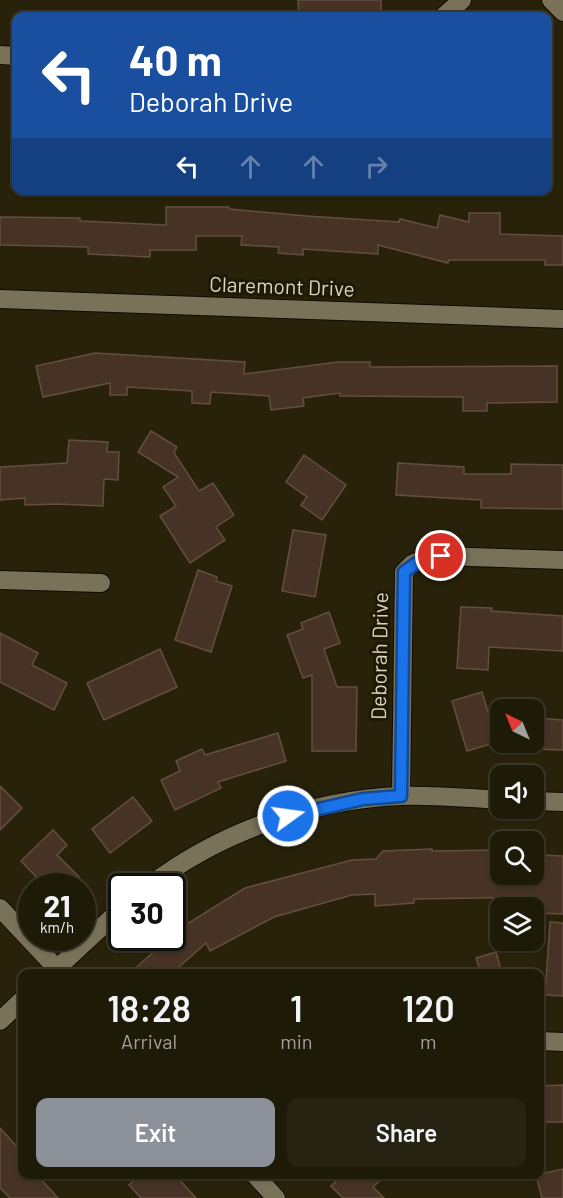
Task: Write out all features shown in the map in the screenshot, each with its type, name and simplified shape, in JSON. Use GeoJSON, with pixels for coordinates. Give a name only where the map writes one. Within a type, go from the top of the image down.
{"type":"FeatureCollection","features":[{"type":"Feature","properties":{"kind":"street"},"geometry":{"type":"LineString","coordinates":[[448,12],[462,0]]}},
{"type":"Feature","properties":{"kind":"street"},"geometry":{"type":"LineString","coordinates":[[551,0],[563,12]]}},
{"type":"Feature","properties":{"kind":"street","name":"Claremont Drive"},"geometry":{"type":"LineString","coordinates":[[0,299],[563,319]]}},
{"type":"Feature","properties":{"kind":"street","name":"Deborah Drive"},"geometry":{"type":"LineString","coordinates":[[401,796],[404,572],[421,560],[441,556],[563,561]]}},
{"type":"Feature","properties":{"kind":"street"},"geometry":{"type":"LineString","coordinates":[[0,580],[101,583]]}},
{"type":"Feature","properties":{"kind":"street"},"geometry":{"type":"LineString","coordinates":[[168,873],[186,861],[252,828],[325,806],[363,799],[401,796],[490,800]]}},
{"type":"Feature","properties":{"kind":"street"},"geometry":{"type":"LineString","coordinates":[[544,801],[563,802]]}},
{"type":"Feature","properties":{"kind":"street"},"geometry":{"type":"LineString","coordinates":[[0,908],[54,969]]}},
{"type":"Feature","properties":{"kind":"street"},"geometry":{"type":"LineString","coordinates":[[60,969],[108,922]]}},
{"type":"Feature","properties":{"kind":"street"},"geometry":{"type":"LineString","coordinates":[[0,1021],[18,1004]]}},
{"type":"Feature","properties":{"kind":"street"},"geometry":{"type":"LineString","coordinates":[[544,1041],[563,1042]]}},
{"type":"Feature","properties":{"kind":"street"},"geometry":{"type":"LineString","coordinates":[[262,1179],[276,1198]]}},
{"type":"Feature","properties":{"kind":"building"},"geometry":{"type":"Polygon","coordinates":[[[298,0],[381,0],[381,12],[299,12],[298,0]]]}},
{"type":"Feature","properties":{"kind":"building"},"geometry":{"type":"Polygon","coordinates":[[[166,207],[229,207],[229,209],[306,216],[399,222],[400,219],[437,228],[440,215],[469,222],[469,213],[500,213],[500,234],[563,236],[563,265],[545,265],[545,260],[449,260],[448,263],[378,245],[378,254],[303,249],[303,255],[278,253],[279,247],[241,245],[242,236],[196,236],[196,250],[150,250],[150,257],[88,254],[88,247],[0,245],[0,217],[80,218],[80,221],[166,225],[166,207]]]}},
{"type":"Feature","properties":{"kind":"building"},"geometry":{"type":"Polygon","coordinates":[[[95,353],[245,362],[244,374],[338,362],[370,362],[370,367],[557,366],[557,402],[487,403],[487,411],[463,411],[463,397],[340,396],[340,393],[303,398],[304,406],[271,410],[269,396],[211,392],[210,404],[192,403],[192,391],[127,387],[127,395],[110,395],[110,383],[43,397],[36,366],[95,353]]]}},
{"type":"Feature","properties":{"kind":"building"},"geometry":{"type":"Polygon","coordinates":[[[151,431],[177,447],[174,453],[199,491],[213,483],[234,515],[216,527],[225,540],[190,563],[160,516],[176,506],[163,487],[178,477],[138,452],[151,431]]]}},
{"type":"Feature","properties":{"kind":"building"},"geometry":{"type":"Polygon","coordinates":[[[69,440],[108,442],[107,452],[119,452],[118,480],[104,479],[103,506],[25,505],[25,498],[0,500],[0,467],[67,463],[69,440]]]}},
{"type":"Feature","properties":{"kind":"building"},"geometry":{"type":"Polygon","coordinates":[[[304,455],[346,485],[322,520],[301,505],[307,497],[286,482],[304,455]]]}},
{"type":"Feature","properties":{"kind":"building"},"geometry":{"type":"Polygon","coordinates":[[[398,463],[464,467],[464,474],[511,474],[511,464],[563,465],[563,509],[481,508],[481,500],[396,495],[398,463]]]}},
{"type":"Feature","properties":{"kind":"building"},"geometry":{"type":"Polygon","coordinates":[[[293,530],[326,535],[315,597],[282,591],[293,530]]]}},
{"type":"Feature","properties":{"kind":"building"},"geometry":{"type":"Polygon","coordinates":[[[198,570],[217,577],[216,581],[232,586],[211,652],[175,640],[198,570]]]}},
{"type":"Feature","properties":{"kind":"building"},"geometry":{"type":"Polygon","coordinates":[[[461,607],[563,616],[563,651],[489,647],[488,670],[457,668],[461,607]]]}},
{"type":"Feature","properties":{"kind":"building"},"geometry":{"type":"Polygon","coordinates":[[[329,612],[340,643],[324,649],[337,687],[357,687],[356,751],[312,751],[312,675],[303,678],[287,635],[303,629],[301,623],[329,612]]]}},
{"type":"Feature","properties":{"kind":"building"},"geometry":{"type":"Polygon","coordinates":[[[0,633],[38,653],[32,665],[67,683],[54,710],[0,682],[0,633]]]}},
{"type":"Feature","properties":{"kind":"building"},"geometry":{"type":"Polygon","coordinates":[[[160,649],[177,687],[104,720],[87,683],[160,649]]]}},
{"type":"Feature","properties":{"kind":"building"},"geometry":{"type":"Polygon","coordinates":[[[482,692],[490,719],[490,744],[467,751],[452,701],[482,692]]]}},
{"type":"Feature","properties":{"kind":"building"},"geometry":{"type":"Polygon","coordinates":[[[544,719],[563,720],[563,750],[544,749],[544,719]]]}},
{"type":"Feature","properties":{"kind":"building"},"geometry":{"type":"Polygon","coordinates":[[[278,733],[286,761],[218,782],[221,788],[175,810],[161,780],[180,771],[176,761],[202,749],[205,755],[278,733]]]}},
{"type":"Feature","properties":{"kind":"building"},"geometry":{"type":"Polygon","coordinates":[[[0,786],[22,808],[0,830],[0,786]]]}},
{"type":"Feature","properties":{"kind":"building"},"geometry":{"type":"Polygon","coordinates":[[[133,797],[152,821],[110,853],[92,829],[133,797]]]}},
{"type":"Feature","properties":{"kind":"building"},"geometry":{"type":"Polygon","coordinates":[[[53,830],[67,845],[57,855],[75,873],[33,873],[21,861],[53,830]]]}},
{"type":"Feature","properties":{"kind":"building"},"geometry":{"type":"Polygon","coordinates":[[[490,850],[490,885],[544,885],[544,855],[563,856],[563,914],[544,913],[544,897],[414,899],[414,903],[375,906],[375,894],[352,895],[274,917],[210,951],[206,943],[177,969],[135,969],[155,951],[186,951],[186,925],[245,888],[352,860],[376,859],[383,851],[490,850]]]}},
{"type":"Feature","properties":{"kind":"building"},"geometry":{"type":"Polygon","coordinates":[[[550,922],[563,923],[563,996],[545,995],[550,922]]]}},
{"type":"Feature","properties":{"kind":"building"},"geometry":{"type":"Polygon","coordinates":[[[496,952],[501,969],[479,969],[476,958],[496,952]]]}},
{"type":"Feature","properties":{"kind":"building"},"geometry":{"type":"Polygon","coordinates":[[[563,1085],[563,1122],[544,1122],[544,1086],[563,1085]]]}},
{"type":"Feature","properties":{"kind":"building"},"geometry":{"type":"Polygon","coordinates":[[[0,1128],[18,1148],[18,1179],[41,1179],[58,1198],[10,1198],[0,1188],[0,1128]]]}},
{"type":"Feature","properties":{"kind":"building"},"geometry":{"type":"Polygon","coordinates":[[[563,1169],[563,1198],[542,1198],[537,1179],[544,1179],[544,1173],[563,1169]]]}},
{"type":"Feature","properties":{"kind":"building"},"geometry":{"type":"Polygon","coordinates":[[[135,1179],[179,1179],[196,1198],[141,1198],[129,1185],[135,1179]]]}},
{"type":"Feature","properties":{"kind":"building"},"geometry":{"type":"Polygon","coordinates":[[[338,1179],[382,1179],[373,1187],[384,1198],[343,1198],[331,1186],[338,1179]]]}},
{"type":"Feature","properties":{"kind":"route"},"geometry":{"type":"LineString","coordinates":[[288,816],[363,799],[401,796],[404,572],[412,564],[421,560],[441,556]]}}]}
